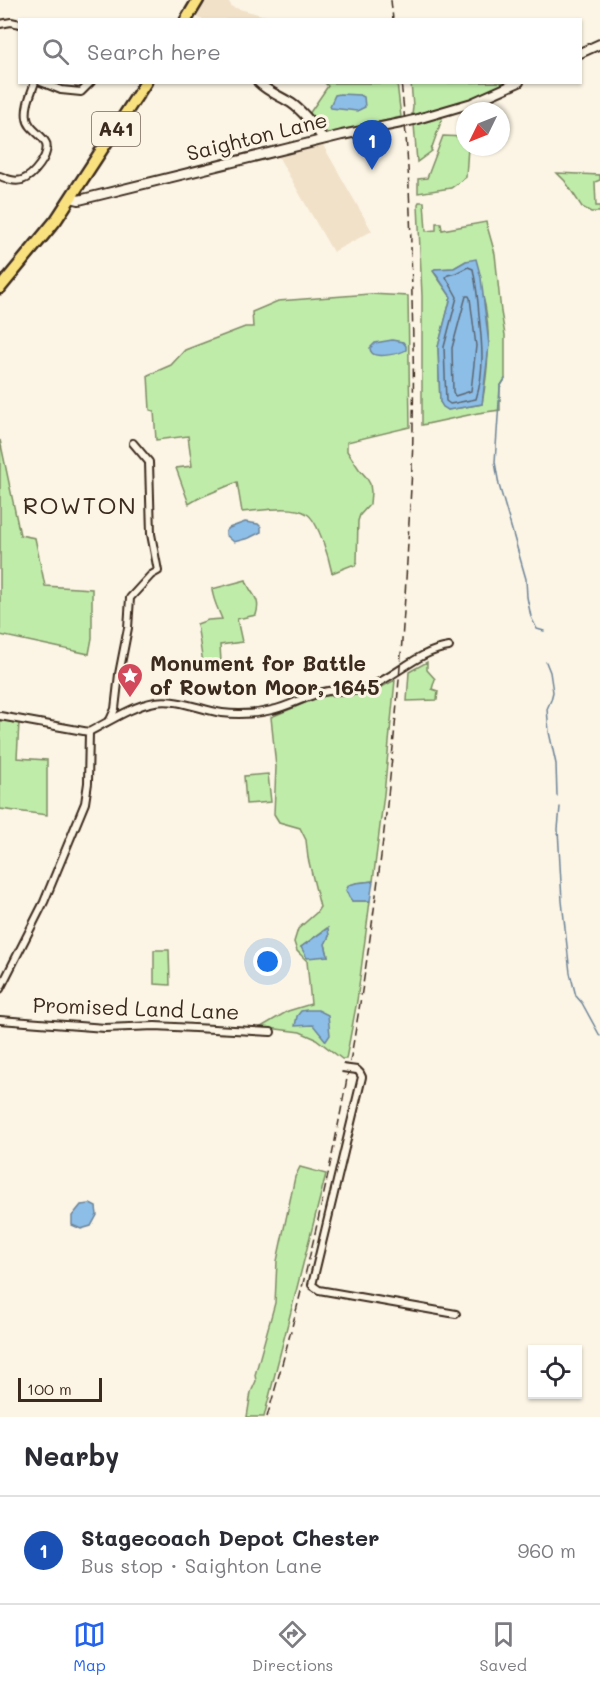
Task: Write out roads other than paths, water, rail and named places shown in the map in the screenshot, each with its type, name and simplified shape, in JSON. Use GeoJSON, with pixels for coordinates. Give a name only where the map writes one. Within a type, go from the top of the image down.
{"type":"FeatureCollection","features":[{"type":"Feature","properties":{"kind":"highway"},"geometry":{"type":"LineString","coordinates":[[190,18],[198,0]]}},
{"type":"Feature","properties":{"kind":"highway","name":"A41"},"geometry":{"type":"LineString","coordinates":[[2,283],[44,235],[71,198],[145,84]]}},
{"type":"Feature","properties":{"kind":"street"},"geometry":{"type":"LineString","coordinates":[[0,24],[18,24]]}},
{"type":"Feature","properties":{"kind":"street"},"geometry":{"type":"LineString","coordinates":[[582,52],[600,44]]}},
{"type":"Feature","properties":{"kind":"street"},"geometry":{"type":"LineString","coordinates":[[0,176],[12,181],[23,180],[43,161],[47,152],[45,142],[27,124],[26,109],[34,84]]}},
{"type":"Feature","properties":{"kind":"street"},"geometry":{"type":"LineString","coordinates":[[46,84],[61,90],[81,92],[89,84]]}},
{"type":"Feature","properties":{"kind":"street"},"geometry":{"type":"LineString","coordinates":[[260,84],[266,90],[296,107],[323,140]]}},
{"type":"Feature","properties":{"kind":"street","name":"Saighton Lane"},"geometry":{"type":"LineString","coordinates":[[71,198],[80,200],[414,120],[472,104],[515,84]]}},
{"type":"Feature","properties":{"kind":"street"},"geometry":{"type":"LineString","coordinates":[[109,720],[115,709],[128,628],[130,598],[151,575],[158,571],[152,534],[149,462],[133,443]]}},
{"type":"Feature","properties":{"kind":"street"},"geometry":{"type":"LineString","coordinates":[[0,716],[89,732],[109,720],[142,705],[157,701],[178,703],[221,713],[238,714],[272,710],[327,691],[366,689],[388,678],[413,661],[439,648],[449,646]]}},
{"type":"Feature","properties":{"kind":"street"},"geometry":{"type":"LineString","coordinates":[[0,989],[44,902],[85,803],[88,783],[89,732]]}},
{"type":"Feature","properties":{"kind":"street","name":"Promised Land Lane"},"geometry":{"type":"LineString","coordinates":[[0,1020],[105,1028],[155,1026],[271,1032]]}},
{"type":"Feature","properties":{"kind":"street"},"geometry":{"type":"LineString","coordinates":[[342,1068],[357,1070],[362,1077],[312,1285],[319,1290],[456,1314]]}},
{"type":"Feature","properties":{"kind":"water"},"geometry":{"type":"Polygon","coordinates":[[[335,95],[364,97],[365,107],[357,111],[331,108],[335,95]]]}},
{"type":"Feature","properties":{"kind":"water"},"geometry":{"type":"Polygon","coordinates":[[[476,259],[481,278],[489,345],[482,404],[448,410],[440,402],[438,347],[451,297],[433,270],[454,268],[466,261],[476,259]]]}},
{"type":"Feature","properties":{"kind":"water"},"geometry":{"type":"Polygon","coordinates":[[[392,340],[403,342],[406,350],[383,355],[371,352],[370,348],[375,343],[392,340]]]}},
{"type":"Feature","properties":{"kind":"water"},"geometry":{"type":"Polygon","coordinates":[[[245,522],[258,524],[261,532],[234,542],[226,535],[229,528],[245,522]]]}},
{"type":"Feature","properties":{"kind":"water"},"geometry":{"type":"Polygon","coordinates":[[[373,881],[370,901],[352,901],[346,890],[349,885],[373,881]]]}},
{"type":"Feature","properties":{"kind":"water"},"geometry":{"type":"Polygon","coordinates":[[[328,928],[329,936],[325,944],[328,956],[307,958],[301,947],[328,928]]]}},
{"type":"Feature","properties":{"kind":"water"},"geometry":{"type":"Polygon","coordinates":[[[318,1010],[328,1015],[330,1035],[326,1041],[313,1025],[295,1026],[297,1016],[301,1011],[318,1010]]]}},
{"type":"Feature","properties":{"kind":"water"},"geometry":{"type":"Polygon","coordinates":[[[90,1204],[96,1207],[97,1215],[91,1226],[81,1229],[72,1225],[72,1216],[81,1205],[90,1204]]]}},
{"type":"Feature","properties":{"kind":"waterway"},"geometry":{"type":"LineString","coordinates":[[505,379],[500,387],[495,462],[499,485],[526,579],[531,617],[537,629],[544,631]]}},
{"type":"Feature","properties":{"kind":"waterway"},"geometry":{"type":"LineString","coordinates":[[546,662],[553,692],[547,709],[556,764],[557,796]]}},
{"type":"Feature","properties":{"kind":"waterway"},"geometry":{"type":"LineString","coordinates":[[560,807],[558,829],[562,901],[570,973],[576,996],[600,1036]]}},
{"type":"Feature","properties":{"kind":"railway"},"geometry":{"type":"LineString","coordinates":[[391,0],[393,18]]}},
{"type":"Feature","properties":{"kind":"railway"},"geometry":{"type":"LineString","coordinates":[[267,1417],[297,1308],[346,1086],[365,974],[393,748],[412,472],[413,406],[410,218],[401,84]]}},
{"type":"Feature","properties":{"kind":"place","name":"Stagecoach Depot Chester"},"geometry":{"type":"Point","coordinates":[372,170]}},
{"type":"Feature","properties":{"kind":"place","name":"Monument for Battle of Rowton Moor, 1645"},"geometry":{"type":"Point","coordinates":[130,699]}},
{"type":"Feature","properties":{"kind":"district","name":"ROWTON"},"geometry":{"type":"Point","coordinates":[80,506]}}]}
